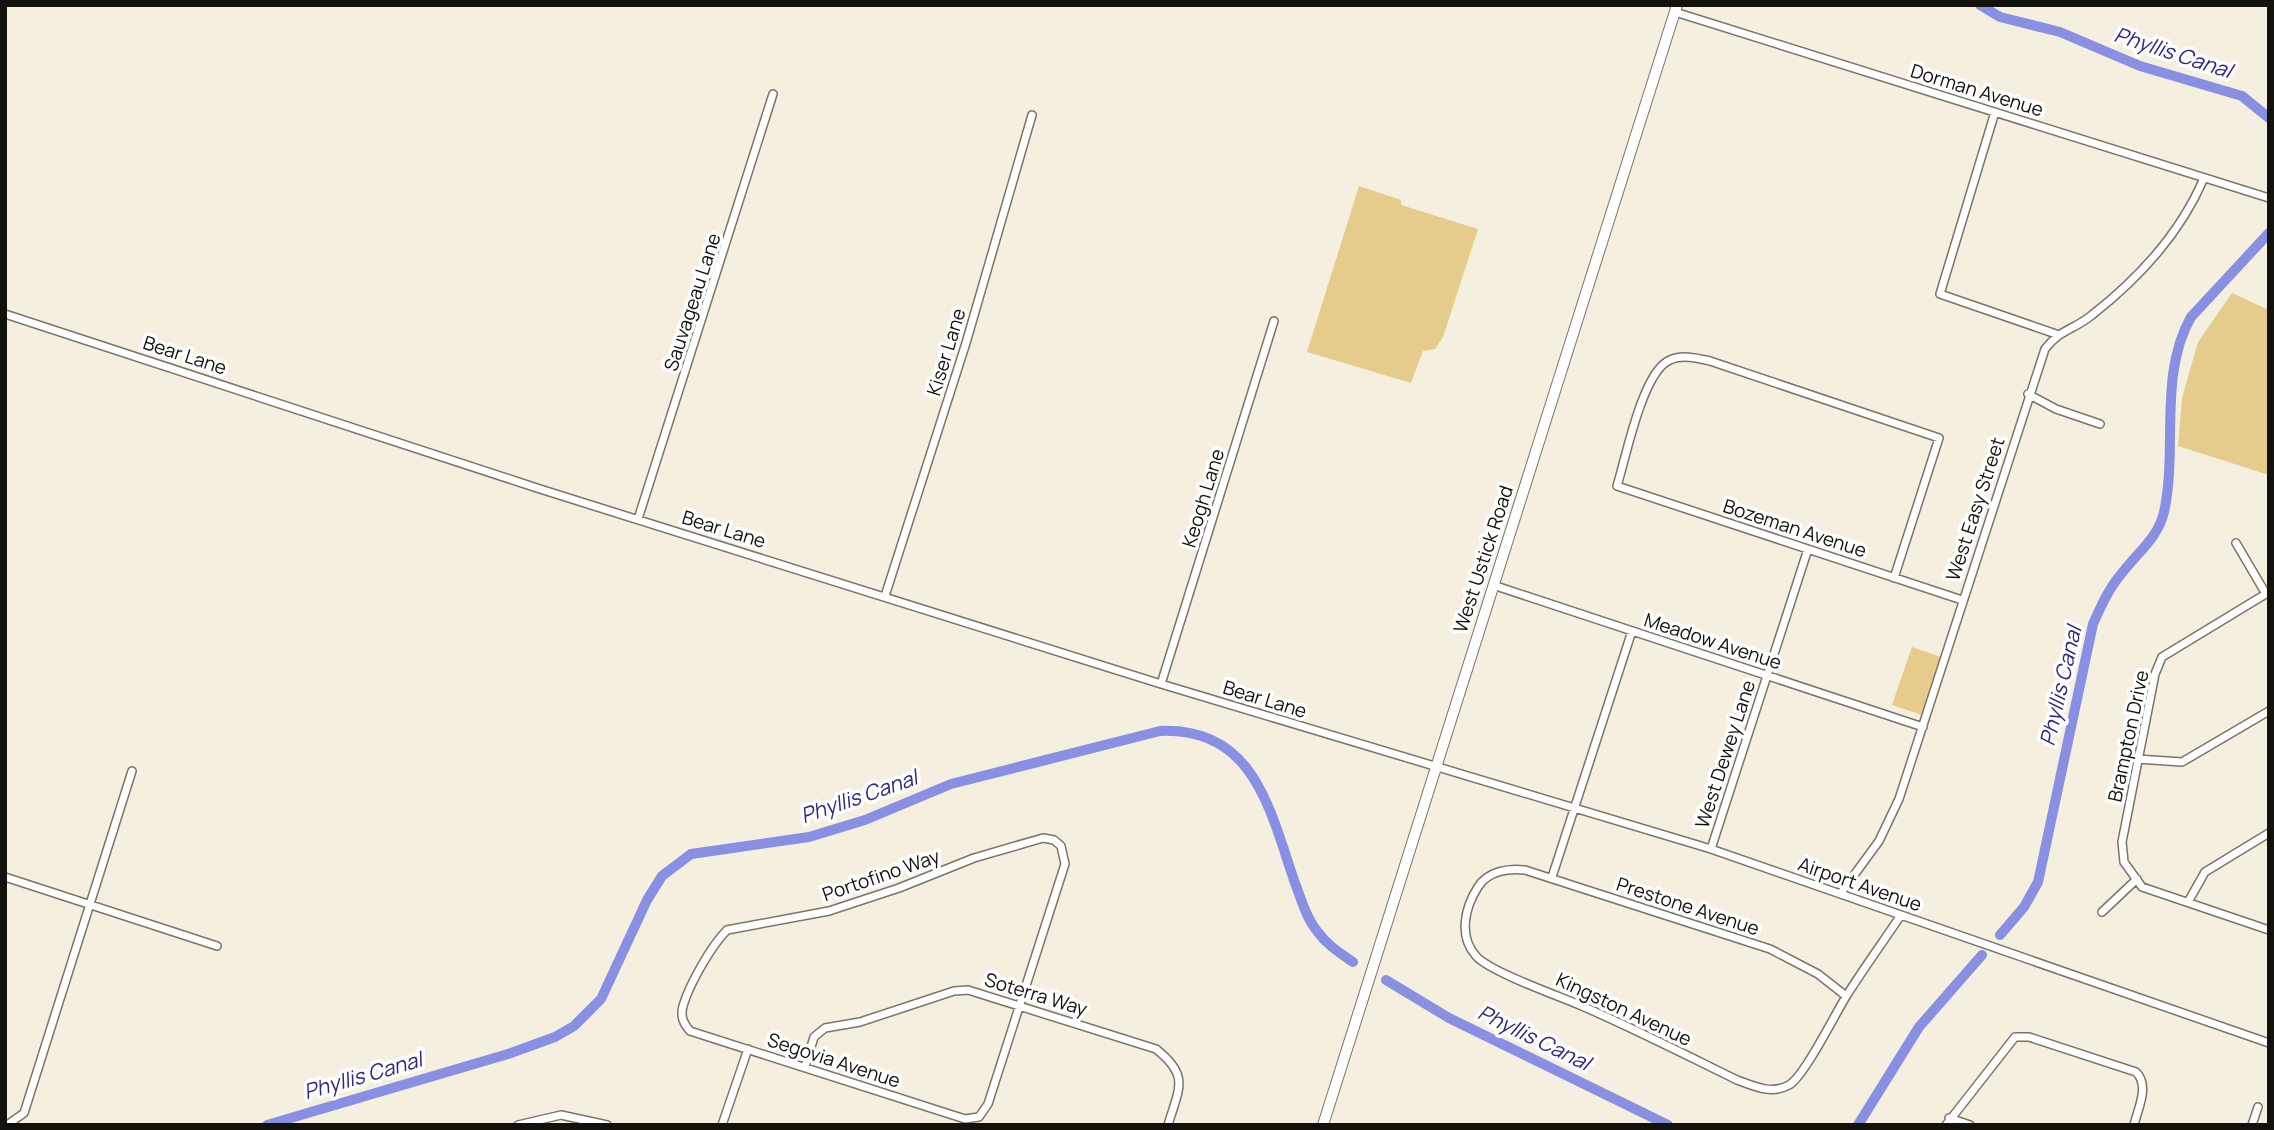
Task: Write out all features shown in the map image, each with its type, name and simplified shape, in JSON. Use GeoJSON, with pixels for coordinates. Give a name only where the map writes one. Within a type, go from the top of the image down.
{"type":"FeatureCollection","features":[{"type":"Feature","properties":{"kind":"main road","name":"West Ustick Road"},"geometry":{"type":"LineString","coordinates":[[1323,1125],[1676,9]]}},
{"type":"Feature","properties":{"kind":"street","name":"Dorman Avenue"},"geometry":{"type":"LineString","coordinates":[[1676,9],[2269,198]]}},
{"type":"Feature","properties":{"kind":"street","name":"Sauvageau Lane"},"geometry":{"type":"LineString","coordinates":[[638,519],[773,94]]}},
{"type":"Feature","properties":{"kind":"street"},"geometry":{"type":"LineString","coordinates":[[1995,112],[1940,294],[2056,334],[2090,317],[2130,281],[2185,219],[2204,178]]}},
{"type":"Feature","properties":{"kind":"street","name":"Kiser Lane"},"geometry":{"type":"LineString","coordinates":[[885,596],[962,356],[1032,115]]}},
{"type":"Feature","properties":{"kind":"street","name":"Bear Lane"},"geometry":{"type":"LineString","coordinates":[[5,314],[638,519],[1161,684],[1436,766]]}},
{"type":"Feature","properties":{"kind":"street","name":"Keogh Lane"},"geometry":{"type":"LineString","coordinates":[[1161,684],[1274,321]]}},
{"type":"Feature","properties":{"kind":"street","name":"West Easy Street"},"geometry":{"type":"LineString","coordinates":[[1841,893],[1879,841],[1899,799],[2028,394],[2045,349],[2056,334]]}},
{"type":"Feature","properties":{"kind":"street","name":"Bozeman Avenue"},"geometry":{"type":"LineString","coordinates":[[1894,578],[1939,438],[1710,361],[1686,357],[1668,361],[1648,387],[1617,486],[1808,550],[1894,578],[1962,600]]}},
{"type":"Feature","properties":{"kind":"street"},"geometry":{"type":"LineString","coordinates":[[2028,394],[2056,410],[2100,424]]}},
{"type":"Feature","properties":{"kind":"street"},"geometry":{"type":"LineString","coordinates":[[2236,543],[2267,593]]}},
{"type":"Feature","properties":{"kind":"street","name":"West Dewey Lane"},"geometry":{"type":"LineString","coordinates":[[1711,849],[1808,550]]}},
{"type":"Feature","properties":{"kind":"street","name":"Meadow Avenue"},"geometry":{"type":"LineString","coordinates":[[1493,584],[1923,727]]}},
{"type":"Feature","properties":{"kind":"street","name":"Brampton Drive"},"geometry":{"type":"LineString","coordinates":[[2137,879],[2124,862],[2122,842],[2155,674],[2162,657],[2267,593]]}},
{"type":"Feature","properties":{"kind":"street"},"geometry":{"type":"LineString","coordinates":[[1552,877],[1632,631]]}},
{"type":"Feature","properties":{"kind":"street"},"geometry":{"type":"LineString","coordinates":[[2137,759],[2182,762],[2269,711]]}},
{"type":"Feature","properties":{"kind":"street","name":"Airport Avenue"},"geometry":{"type":"LineString","coordinates":[[1436,766],[1711,849],[2269,1042]]}},
{"type":"Feature","properties":{"kind":"street"},"geometry":{"type":"LineString","coordinates":[[7,1125],[24,1113],[132,771]]}},
{"type":"Feature","properties":{"kind":"street"},"geometry":{"type":"LineString","coordinates":[[2188,902],[2205,872],[2269,833]]}},
{"type":"Feature","properties":{"kind":"street","name":"Portofino Way"},"geometry":{"type":"LineString","coordinates":[[683,1022],[682,1008],[715,942],[727,930],[829,911],[899,888],[974,858],[1043,838],[1054,840],[1062,846],[1065,864],[1019,1004]]}},
{"type":"Feature","properties":{"kind":"street","name":"Prestone Avenue"},"geometry":{"type":"LineString","coordinates":[[1468,942],[1464,923],[1472,896],[1481,881],[1510,868],[1552,877],[1770,949],[1818,974],[1846,996]]}},
{"type":"Feature","properties":{"kind":"street"},"geometry":{"type":"LineString","coordinates":[[5,877],[217,946]]}},
{"type":"Feature","properties":{"kind":"street"},"geometry":{"type":"LineString","coordinates":[[2102,912],[2137,879],[2142,887],[2269,930]]}},
{"type":"Feature","properties":{"kind":"street"},"geometry":{"type":"LineString","coordinates":[[1846,996],[1901,915]]}},
{"type":"Feature","properties":{"kind":"street","name":"Kingston Avenue"},"geometry":{"type":"LineString","coordinates":[[1468,942],[1476,957],[1491,966],[1760,1089],[1777,1090],[1791,1084],[1846,996]]}},
{"type":"Feature","properties":{"kind":"street","name":"Soterra Way"},"geometry":{"type":"LineString","coordinates":[[805,1067],[814,1037],[825,1028],[860,1022],[954,991],[981,993],[1156,1049],[1174,1063],[1181,1081],[1168,1125]]}},
{"type":"Feature","properties":{"kind":"street","name":"Segovia Avenue"},"geometry":{"type":"LineString","coordinates":[[683,1022],[690,1031],[965,1119],[979,1117],[988,1104],[1019,1004]]}},
{"type":"Feature","properties":{"kind":"street"},"geometry":{"type":"LineString","coordinates":[[1970,1125],[1948,1121],[2015,1037],[2058,1046],[2136,1072],[2141,1076],[2143,1091],[2134,1125]]}},
{"type":"Feature","properties":{"kind":"street"},"geometry":{"type":"LineString","coordinates":[[722,1125],[748,1049]]}},
{"type":"Feature","properties":{"kind":"street"},"geometry":{"type":"LineString","coordinates":[[2252,1125],[2258,1107]]}},
{"type":"Feature","properties":{"kind":"street"},"geometry":{"type":"LineString","coordinates":[[519,1125],[561,1115],[607,1125]]}},
{"type":"Feature","properties":{"kind":"shaded area"},"geometry":{"type":"Polygon","coordinates":[[[1359,186],[1401,200],[1401,205],[1478,229],[1443,337],[1435,349],[1423,351],[1411,383],[1307,352],[1359,186]]]}},
{"type":"Feature","properties":{"kind":"shaded area"},"geometry":{"type":"Polygon","coordinates":[[[2232,293],[2269,310],[2269,475],[2178,446],[2182,398],[2198,342],[2232,293]]]}},
{"type":"Feature","properties":{"kind":"shaded area"},"geometry":{"type":"Polygon","coordinates":[[[1912,647],[1941,657],[1922,715],[1892,705],[1912,647]]]}},
{"type":"Feature","properties":{"kind":"waterway","name":"Phyllis Canal"},"geometry":{"type":"LineString","coordinates":[[1980,5],[2000,17],[2060,32],[2140,66],[2242,96],[2269,118]]}},
{"type":"Feature","properties":{"kind":"waterway","name":"Phyllis Canal"},"geometry":{"type":"LineString","coordinates":[[2000,935],[2024,907],[2038,882],[2093,624],[2113,585],[2157,530],[2164,512],[2168,488],[2172,388],[2181,339],[2191,317],[2269,233]]}},
{"type":"Feature","properties":{"kind":"waterway","name":"Phyllis Canal"},"geometry":{"type":"LineString","coordinates":[[267,1125],[508,1054],[555,1037],[574,1026],[601,999],[647,900],[662,876],[691,854],[809,837],[865,820],[951,784],[1160,731],[1192,733],[1218,743],[1238,758],[1254,778],[1266,802],[1310,920],[1325,940],[1353,962]]}},
{"type":"Feature","properties":{"kind":"waterway","name":"Phyllis Canal"},"geometry":{"type":"LineString","coordinates":[[1858,1125],[1919,1027],[1982,955]]}},
{"type":"Feature","properties":{"kind":"waterway","name":"Phyllis Canal"},"geometry":{"type":"LineString","coordinates":[[1386,980],[1449,1018],[1668,1125]]}}]}
